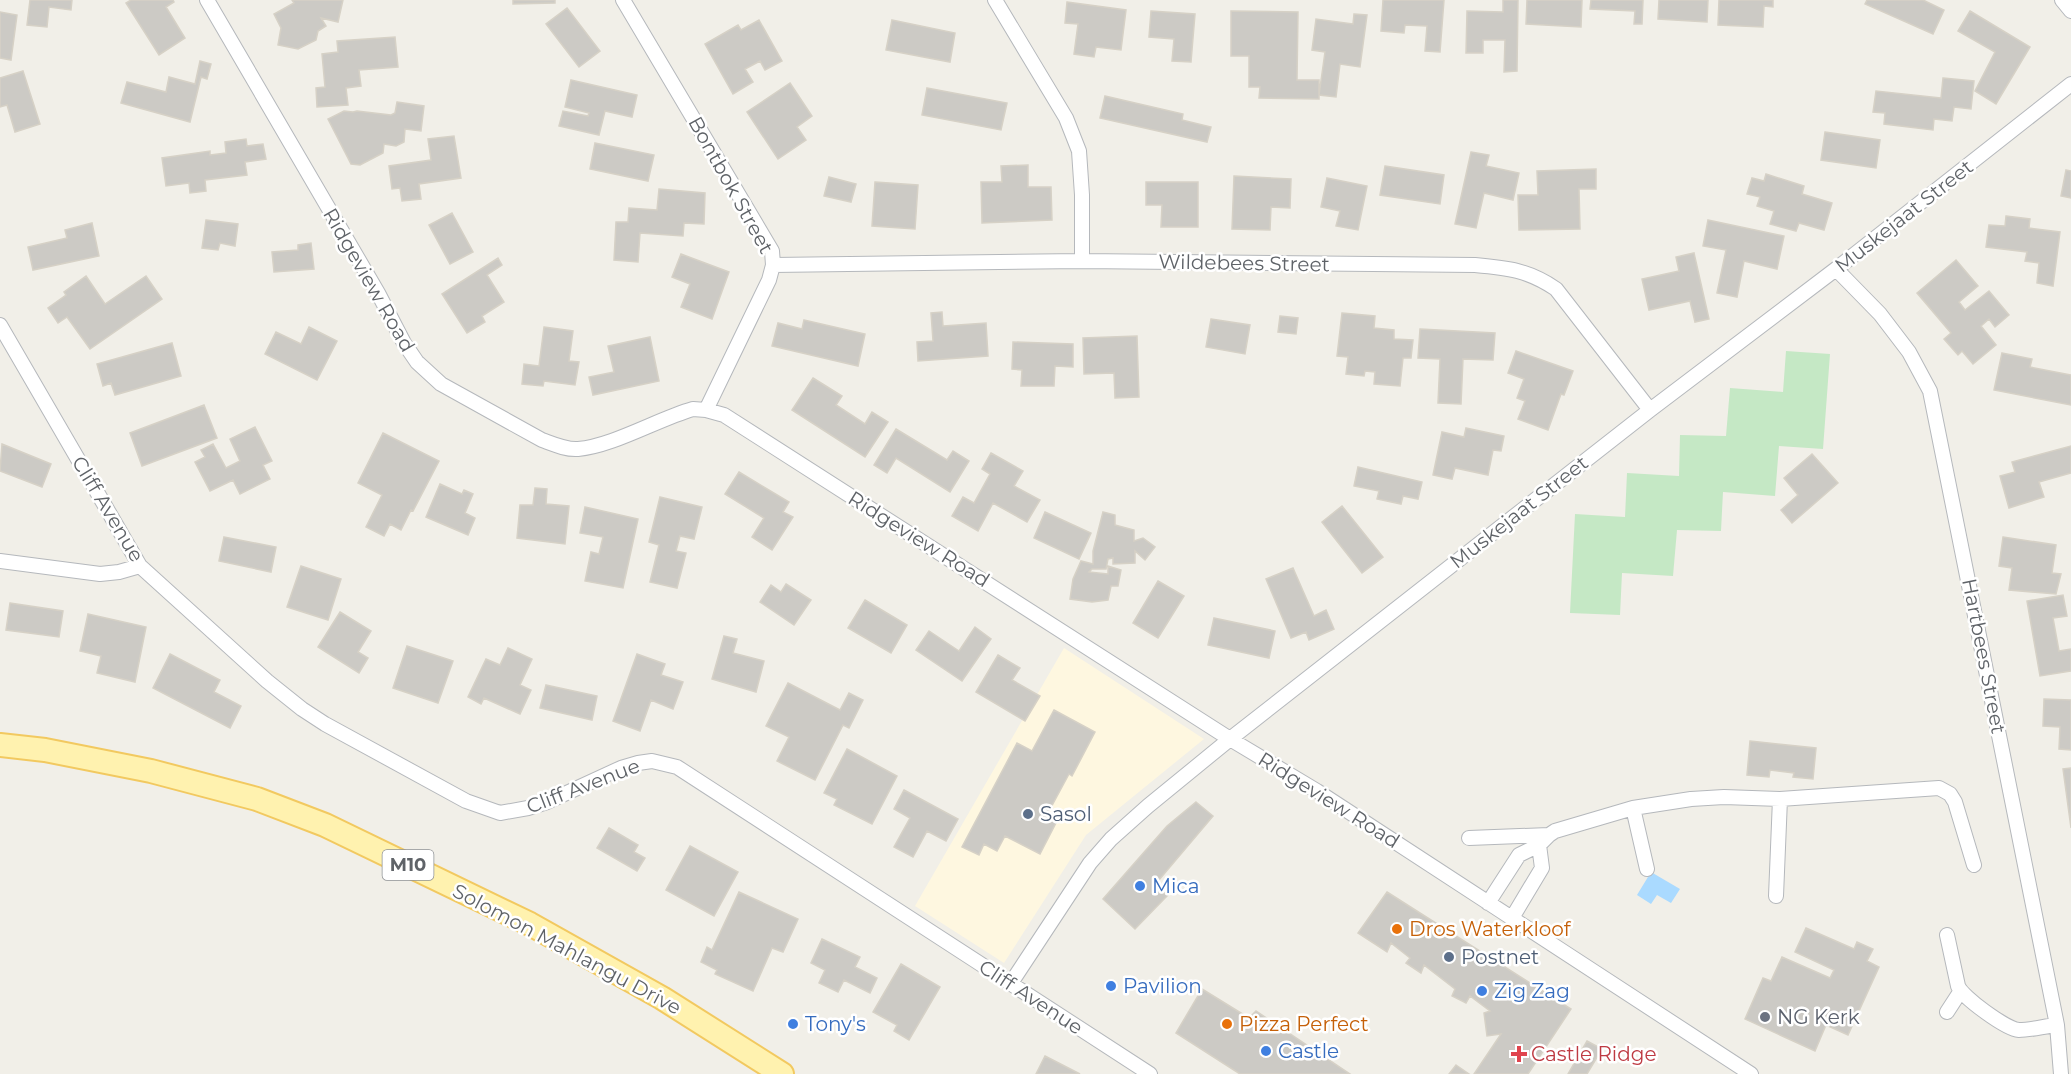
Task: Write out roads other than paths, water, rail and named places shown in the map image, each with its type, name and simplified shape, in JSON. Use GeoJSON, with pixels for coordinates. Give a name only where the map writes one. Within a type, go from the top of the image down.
{"type":"FeatureCollection","features":[{"type":"Feature","properties":{"kind":"main road","name":"Solomon Mahlangu Drive"},"geometry":{"type":"LineString","coordinates":[[0,745],[45,750],[151,771],[257,799],[325,825],[540,930],[662,998],[782,1074]]}},
{"type":"Feature","properties":{"kind":"street","name":"Ridgeview Road"},"geometry":{"type":"LineString","coordinates":[[207,0],[378,293],[404,342],[417,362],[441,384],[542,440],[576,449],[594,446],[693,409],[724,415],[1230,738],[1317,791],[1748,1073]]}},
{"type":"Feature","properties":{"kind":"street","name":"Bontbok Street"},"geometry":{"type":"LineString","coordinates":[[623,0],[772,251],[773,265],[769,280],[706,410]]}},
{"type":"Feature","properties":{"kind":"street"},"geometry":{"type":"LineString","coordinates":[[995,0],[1066,118],[1079,151],[1082,261]]}},
{"type":"Feature","properties":{"kind":"street"},"geometry":{"type":"LineString","coordinates":[[2062,0],[2071,11]]}},
{"type":"Feature","properties":{"kind":"street","name":"Muskejaat Street"},"geometry":{"type":"LineString","coordinates":[[1011,983],[1090,863],[1111,839],[1230,738],[2071,84]]}},
{"type":"Feature","properties":{"kind":"street","name":"Wildebees Street"},"geometry":{"type":"LineString","coordinates":[[773,265],[1082,261],[1475,265],[1520,271],[1539,277],[1556,289],[1650,410]]}},
{"type":"Feature","properties":{"kind":"street","name":"Hartbees Street"},"geometry":{"type":"LineString","coordinates":[[1836,269],[1881,314],[1909,352],[1930,392],[2057,1024],[2061,1074]]}},
{"type":"Feature","properties":{"kind":"street","name":"Cliff Avenue"},"geometry":{"type":"LineString","coordinates":[[0,325],[140,566],[267,681],[325,724],[466,801],[500,813],[513,812],[547,802],[621,768],[652,761],[677,767],[1150,1074]]}},
{"type":"Feature","properties":{"kind":"street"},"geometry":{"type":"LineString","coordinates":[[0,561],[100,574],[140,566]]}},
{"type":"Feature","properties":{"kind":"street"},"geometry":{"type":"LineString","coordinates":[[1488,903],[1519,855],[1555,831],[1633,808],[1691,799],[1724,797],[1780,799],[1940,788],[1950,794],[1954,801],[1974,866]]}},
{"type":"Feature","properties":{"kind":"street"},"geometry":{"type":"LineString","coordinates":[[1776,896],[1780,799]]}},
{"type":"Feature","properties":{"kind":"street"},"geometry":{"type":"LineString","coordinates":[[1633,808],[1647,869]]}},
{"type":"Feature","properties":{"kind":"street"},"geometry":{"type":"LineString","coordinates":[[1469,838],[1544,840]]}},
{"type":"Feature","properties":{"kind":"street"},"geometry":{"type":"LineString","coordinates":[[1512,918],[1542,868],[1544,840]]}},
{"type":"Feature","properties":{"kind":"street"},"geometry":{"type":"LineString","coordinates":[[1947,935],[1960,992],[2016,1029],[2057,1024]]}},
{"type":"Feature","properties":{"kind":"street"},"geometry":{"type":"LineString","coordinates":[[1947,1012],[1960,992]]}},
{"type":"Feature","properties":{"kind":"water"},"geometry":{"type":"Polygon","coordinates":[[[1651,872],[1680,889],[1671,903],[1657,895],[1651,904],[1637,895],[1651,872]]]}},
{"type":"Feature","properties":{"kind":"place","name":"Sasol"},"geometry":{"type":"Point","coordinates":[1028,814]}},
{"type":"Feature","properties":{"kind":"place","name":"Mica"},"geometry":{"type":"Point","coordinates":[1140,886]}},
{"type":"Feature","properties":{"kind":"place","name":"Dros Waterkloof"},"geometry":{"type":"Point","coordinates":[1397,929]}},
{"type":"Feature","properties":{"kind":"place","name":"Postnet"},"geometry":{"type":"Point","coordinates":[1449,957]}},
{"type":"Feature","properties":{"kind":"place","name":"Pavilion"},"geometry":{"type":"Point","coordinates":[1111,986]}},
{"type":"Feature","properties":{"kind":"place","name":"Zig Zag"},"geometry":{"type":"Point","coordinates":[1482,991]}},
{"type":"Feature","properties":{"kind":"place","name":"NG Kerk"},"geometry":{"type":"Point","coordinates":[1765,1017]}},
{"type":"Feature","properties":{"kind":"place","name":"Tony's"},"geometry":{"type":"Point","coordinates":[793,1024]}},
{"type":"Feature","properties":{"kind":"place","name":"Pizza Perfect"},"geometry":{"type":"Point","coordinates":[1227,1024]}},
{"type":"Feature","properties":{"kind":"place","name":"Castle"},"geometry":{"type":"Point","coordinates":[1266,1051]}},
{"type":"Feature","properties":{"kind":"place","name":"Castle Ridge"},"geometry":{"type":"Point","coordinates":[1519,1054]}}]}
